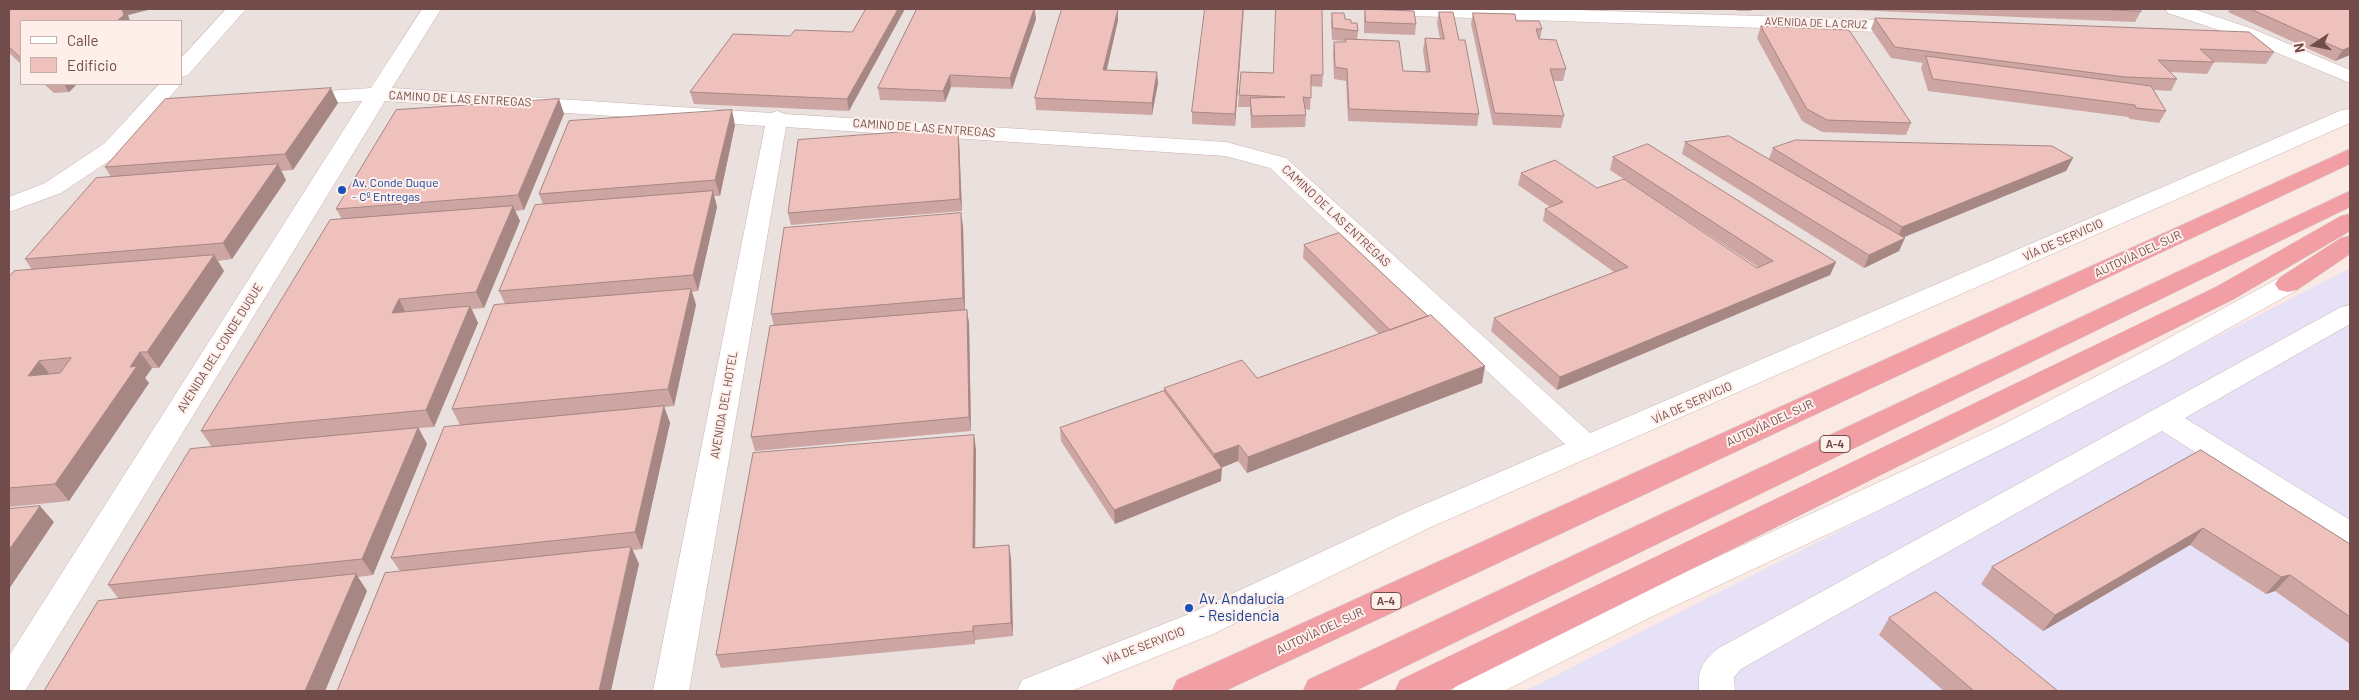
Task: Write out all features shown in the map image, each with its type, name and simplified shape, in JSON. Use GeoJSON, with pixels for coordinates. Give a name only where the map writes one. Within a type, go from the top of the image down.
{"type":"FeatureCollection","features":[{"type":"Feature","properties":{"kind":"highway","name":"AUTOVÍA DEL SUR"},"geometry":{"type":"LineString","coordinates":[[1190,691],[2350,156]]}},
{"type":"Feature","properties":{"kind":"highway","name":"A-4"},"geometry":{"type":"LineString","coordinates":[[1321,691],[2254,242],[2350,198]]}},
{"type":"Feature","properties":{"kind":"highway"},"geometry":{"type":"LineString","coordinates":[[1413,691],[2226,292],[2350,221]]}},
{"type":"Feature","properties":{"kind":"highway"},"geometry":{"type":"LineString","coordinates":[[2288,284],[2350,243]]}},
{"type":"Feature","properties":{"kind":"street"},"geometry":{"type":"LineString","coordinates":[[182,70],[236,9]]}},
{"type":"Feature","properties":{"kind":"street","name":"AVENIDA DEL CONDE DUQUE"},"geometry":{"type":"LineString","coordinates":[[9,686],[431,9]]}},
{"type":"Feature","properties":{"kind":"street","name":"AVENIDA DE LA CRUZ"},"geometry":{"type":"LineString","coordinates":[[1386,9],[1927,27]]}},
{"type":"Feature","properties":{"kind":"street"},"geometry":{"type":"LineString","coordinates":[[2175,9],[2246,33],[2350,77]]}},
{"type":"Feature","properties":{"kind":"street"},"geometry":{"type":"LineString","coordinates":[[2195,36],[2246,33]]}},
{"type":"Feature","properties":{"kind":"street"},"geometry":{"type":"LineString","coordinates":[[9,205],[53,188],[113,148],[169,85]]}},
{"type":"Feature","properties":{"kind":"street","name":"CAMINO DE LAS ENTREGAS"},"geometry":{"type":"LineString","coordinates":[[273,100],[378,94],[1226,148],[1278,163],[1588,448]]}},
{"type":"Feature","properties":{"kind":"street"},"geometry":{"type":"LineString","coordinates":[[148,108],[215,104]]}},
{"type":"Feature","properties":{"kind":"street","name":"VÍA DE SERVICIO"},"geometry":{"type":"LineString","coordinates":[[1035,691],[1085,669],[1201,624],[1420,519],[1588,448],[2350,115]]}},
{"type":"Feature","properties":{"kind":"street","name":"AVENIDA DEL HOTEL"},"geometry":{"type":"LineString","coordinates":[[671,691],[777,118]]}},
{"type":"Feature","properties":{"kind":"street"},"geometry":{"type":"LineString","coordinates":[[1471,691],[1550,649],[1920,478],[2194,338],[2288,284]]}},
{"type":"Feature","properties":{"kind":"street"},"geometry":{"type":"LineString","coordinates":[[1717,691],[1716,672],[1729,658],[2350,313]]}},
{"type":"Feature","properties":{"kind":"street"},"geometry":{"type":"LineString","coordinates":[[2163,418],[2350,535]]}},
{"type":"Feature","properties":{"kind":"shaded area"},"geometry":{"type":"Polygon","coordinates":[[[9,9],[2350,9],[2350,115],[1588,448],[1042,691],[9,691],[9,9]]]}},
{"type":"Feature","properties":{"kind":"shaded area"},"geometry":{"type":"Polygon","coordinates":[[[2350,268],[2350,691],[1525,691],[1898,501],[2350,268]]]}},
{"type":"Feature","properties":{"kind":"building"},"geometry":{"type":"Polygon","coordinates":[[[9,9],[122,9],[124,15],[118,20],[20,20],[20,57],[9,47],[9,9]]]}},
{"type":"Feature","properties":{"kind":"building"},"geometry":{"type":"Polygon","coordinates":[[[866,9],[898,9],[847,99],[690,92],[733,34],[790,36],[795,30],[852,32],[866,9]]]}},
{"type":"Feature","properties":{"kind":"building"},"geometry":{"type":"Polygon","coordinates":[[[917,9],[1034,9],[1010,78],[950,75],[943,91],[878,88],[917,9]]]}},
{"type":"Feature","properties":{"kind":"building"},"geometry":{"type":"Polygon","coordinates":[[[1062,9],[1118,9],[1103,70],[1157,72],[1152,103],[1035,98],[1062,9]]]}},
{"type":"Feature","properties":{"kind":"building"},"geometry":{"type":"Polygon","coordinates":[[[1205,9],[1243,9],[1235,114],[1192,112],[1205,9]]]}},
{"type":"Feature","properties":{"kind":"building"},"geometry":{"type":"Polygon","coordinates":[[[1276,9],[1322,9],[1323,75],[1311,75],[1311,98],[1303,97],[1306,115],[1252,116],[1250,98],[1285,97],[1239,95],[1241,72],[1273,73],[1276,9]]]}},
{"type":"Feature","properties":{"kind":"building"},"geometry":{"type":"Polygon","coordinates":[[[1365,9],[1414,11],[1416,24],[1366,22],[1365,9]]]}},
{"type":"Feature","properties":{"kind":"building"},"geometry":{"type":"Polygon","coordinates":[[[2094,9],[2139,9],[2141,11],[2094,9]]]}},
{"type":"Feature","properties":{"kind":"building"},"geometry":{"type":"Polygon","coordinates":[[[2251,9],[2350,9],[2350,47],[2343,50],[2251,9]]]}},
{"type":"Feature","properties":{"kind":"building"},"geometry":{"type":"Polygon","coordinates":[[[1439,12],[1453,12],[1459,40],[1465,40],[1479,114],[1349,109],[1347,69],[1335,67],[1334,42],[1346,42],[1345,39],[1399,41],[1403,71],[1430,72],[1425,38],[1444,39],[1439,12]]]}},
{"type":"Feature","properties":{"kind":"building"},"geometry":{"type":"Polygon","coordinates":[[[1332,13],[1344,13],[1345,19],[1351,20],[1351,23],[1357,23],[1358,31],[1333,28],[1332,13]]]}},
{"type":"Feature","properties":{"kind":"building"},"geometry":{"type":"Polygon","coordinates":[[[1473,13],[1515,14],[1516,21],[1539,21],[1542,29],[1536,29],[1539,39],[1556,40],[1566,69],[1550,69],[1564,116],[1495,113],[1473,13]]]}},
{"type":"Feature","properties":{"kind":"building"},"geometry":{"type":"Polygon","coordinates":[[[1875,18],[2249,32],[2274,52],[2200,49],[2214,62],[2158,60],[2177,79],[2125,77],[1895,47],[1875,18]]]}},
{"type":"Feature","properties":{"kind":"building"},"geometry":{"type":"Polygon","coordinates":[[[1761,26],[1849,30],[1911,123],[1827,120],[1807,109],[1761,26]]]}},
{"type":"Feature","properties":{"kind":"building"},"geometry":{"type":"Polygon","coordinates":[[[1926,56],[2151,86],[2166,111],[2136,108],[2135,105],[1933,79],[1926,56]]]}},
{"type":"Feature","properties":{"kind":"building"},"geometry":{"type":"Polygon","coordinates":[[[331,88],[285,154],[105,167],[165,99],[331,88]]]}},
{"type":"Feature","properties":{"kind":"building"},"geometry":{"type":"Polygon","coordinates":[[[559,99],[518,195],[336,209],[396,110],[559,99]]]}},
{"type":"Feature","properties":{"kind":"building"},"geometry":{"type":"Polygon","coordinates":[[[732,110],[715,180],[539,194],[569,121],[732,110]]]}},
{"type":"Feature","properties":{"kind":"building"},"geometry":{"type":"Polygon","coordinates":[[[958,128],[960,199],[788,213],[798,140],[958,128]]]}},
{"type":"Feature","properties":{"kind":"building"},"geometry":{"type":"Polygon","coordinates":[[[1729,136],[1905,238],[1869,255],[1685,142],[1729,136]]]}},
{"type":"Feature","properties":{"kind":"building"},"geometry":{"type":"Polygon","coordinates":[[[1796,140],[2052,146],[2073,158],[1902,227],[1773,148],[1796,140]]]}},
{"type":"Feature","properties":{"kind":"building"},"geometry":{"type":"Polygon","coordinates":[[[1648,144],[1836,262],[1560,377],[1494,318],[1628,267],[1545,209],[1563,202],[1521,173],[1555,160],[1597,188],[1624,179],[1757,268],[1773,261],[1613,157],[1648,144]]]}},
{"type":"Feature","properties":{"kind":"building"},"geometry":{"type":"Polygon","coordinates":[[[278,164],[223,243],[25,259],[96,178],[278,164]]]}},
{"type":"Feature","properties":{"kind":"building"},"geometry":{"type":"Polygon","coordinates":[[[713,191],[693,275],[499,291],[535,205],[713,191]]]}},
{"type":"Feature","properties":{"kind":"building"},"geometry":{"type":"Polygon","coordinates":[[[513,206],[476,292],[399,299],[392,313],[470,306],[426,410],[201,431],[330,220],[513,206]]]}},
{"type":"Feature","properties":{"kind":"building"},"geometry":{"type":"Polygon","coordinates":[[[961,213],[963,298],[771,314],[784,228],[961,213]]]}},
{"type":"Feature","properties":{"kind":"building"},"geometry":{"type":"Polygon","coordinates":[[[1339,233],[1428,316],[1390,330],[1304,245],[1339,233]]]}},
{"type":"Feature","properties":{"kind":"building"},"geometry":{"type":"Polygon","coordinates":[[[214,255],[147,352],[140,352],[130,367],[137,366],[55,484],[9,488],[9,277],[14,271],[214,255]],[[71,358],[39,361],[28,376],[60,373],[71,358]]]}},
{"type":"Feature","properties":{"kind":"building"},"geometry":{"type":"Polygon","coordinates":[[[691,289],[668,389],[452,409],[494,305],[691,289]]]}},
{"type":"Feature","properties":{"kind":"building"},"geometry":{"type":"Polygon","coordinates":[[[967,310],[969,417],[751,437],[770,326],[967,310]]]}},
{"type":"Feature","properties":{"kind":"building"},"geometry":{"type":"Polygon","coordinates":[[[1431,315],[1485,366],[1248,457],[1239,445],[1214,454],[1164,388],[1242,360],[1257,378],[1431,315]]]}},
{"type":"Feature","properties":{"kind":"building"},"geometry":{"type":"Polygon","coordinates":[[[1164,391],[1222,468],[1114,510],[1060,428],[1164,391]]]}},
{"type":"Feature","properties":{"kind":"building"},"geometry":{"type":"Polygon","coordinates":[[[664,406],[635,532],[391,558],[444,427],[664,406]]]}},
{"type":"Feature","properties":{"kind":"building"},"geometry":{"type":"Polygon","coordinates":[[[418,428],[362,559],[108,585],[190,449],[418,428]]]}},
{"type":"Feature","properties":{"kind":"building"},"geometry":{"type":"Polygon","coordinates":[[[974,435],[973,548],[1009,545],[1011,623],[973,626],[973,631],[716,655],[753,453],[974,435]]]}},
{"type":"Feature","properties":{"kind":"building"},"geometry":{"type":"Polygon","coordinates":[[[2201,450],[2350,544],[2350,617],[2290,575],[2281,577],[2203,528],[2055,615],[1992,567],[2201,450]]]}},
{"type":"Feature","properties":{"kind":"building"},"geometry":{"type":"Polygon","coordinates":[[[40,506],[9,550],[9,509],[40,506]]]}},
{"type":"Feature","properties":{"kind":"building"},"geometry":{"type":"Polygon","coordinates":[[[631,547],[599,691],[337,691],[385,573],[631,547]]]}},
{"type":"Feature","properties":{"kind":"building"},"geometry":{"type":"Polygon","coordinates":[[[356,574],[305,691],[44,691],[98,601],[356,574]]]}},
{"type":"Feature","properties":{"kind":"building"},"geometry":{"type":"Polygon","coordinates":[[[1936,592],[2058,691],[1974,691],[1889,618],[1936,592]]]}},
{"type":"Feature","properties":{"kind":"place","name":"Av. Conde Duque - Cº Entregas"},"geometry":{"type":"Point","coordinates":[342,190]}},
{"type":"Feature","properties":{"kind":"place","name":"Av. Andalucía - Residencia"},"geometry":{"type":"Point","coordinates":[1189,608]}}]}
